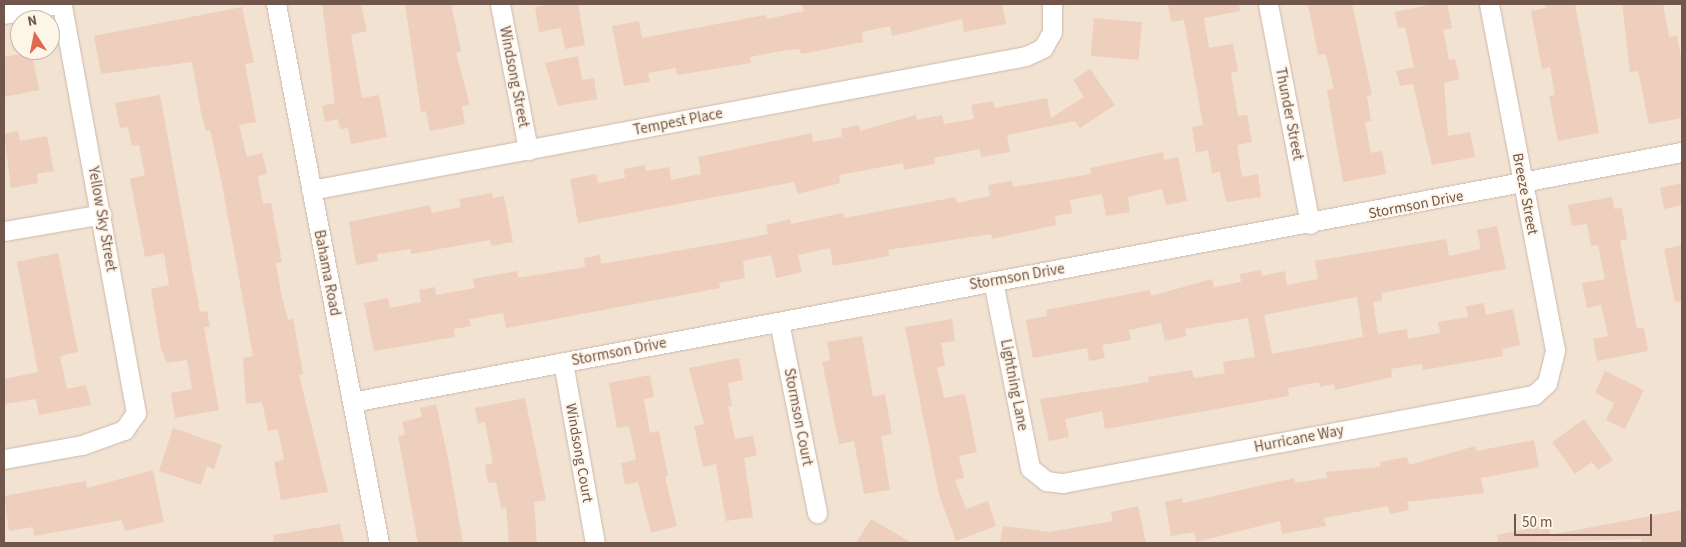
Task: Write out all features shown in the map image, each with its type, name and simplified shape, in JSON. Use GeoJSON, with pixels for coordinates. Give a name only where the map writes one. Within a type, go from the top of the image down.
{"type":"FeatureCollection","features":[{"type":"Feature","properties":{"kind":"street"},"geometry":{"type":"LineString","coordinates":[[4,14],[58,4]]}},
{"type":"Feature","properties":{"kind":"street","name":"Yellow Sky Street"},"geometry":{"type":"LineString","coordinates":[[4,459],[82,445],[124,430],[136,413],[102,214],[62,4]]}},
{"type":"Feature","properties":{"kind":"street","name":"Bahama Road"},"geometry":{"type":"LineString","coordinates":[[276,4],[379,543]]}},
{"type":"Feature","properties":{"kind":"street","name":"Windsong Street"},"geometry":{"type":"LineString","coordinates":[[500,4],[528,150]]}},
{"type":"Feature","properties":{"kind":"street","name":"Tempest Place"},"geometry":{"type":"LineString","coordinates":[[311,190],[1026,56],[1043,48],[1052,32],[1052,4]]}},
{"type":"Feature","properties":{"kind":"street","name":"Thunder Street"},"geometry":{"type":"LineString","coordinates":[[1268,4],[1310,224]]}},
{"type":"Feature","properties":{"kind":"street","name":"Breeze Street"},"geometry":{"type":"LineString","coordinates":[[1489,4],[1555,350],[1547,383]]}},
{"type":"Feature","properties":{"kind":"street","name":"Stormson Drive"},"geometry":{"type":"LineString","coordinates":[[352,402],[993,281],[1523,185],[1682,152]]}},
{"type":"Feature","properties":{"kind":"street"},"geometry":{"type":"LineString","coordinates":[[4,231],[102,214]]}},
{"type":"Feature","properties":{"kind":"street","name":"Lightning Lane"},"geometry":{"type":"LineString","coordinates":[[993,281],[1030,468],[1046,481]]}},
{"type":"Feature","properties":{"kind":"street","name":"Stormson Court"},"geometry":{"type":"LineString","coordinates":[[779,322],[817,513]]}},
{"type":"Feature","properties":{"kind":"street","name":"Windsong Court"},"geometry":{"type":"LineString","coordinates":[[562,362],[595,543]]}},
{"type":"Feature","properties":{"kind":"street","name":"Hurricane Way"},"geometry":{"type":"LineString","coordinates":[[1046,481],[1063,483],[1534,395],[1547,383]]}},
{"type":"Feature","properties":{"kind":"shaded area"},"geometry":{"type":"Polygon","coordinates":[[[4,4],[1682,4],[1682,543],[4,543],[4,4]]]}},
{"type":"Feature","properties":{"kind":"building"},"geometry":{"type":"Polygon","coordinates":[[[322,4],[361,4],[367,31],[351,35],[362,98],[379,95],[387,137],[351,144],[348,128],[340,129],[338,119],[325,122],[322,106],[335,103],[322,4]]]}},
{"type":"Feature","properties":{"kind":"building"},"geometry":{"type":"Polygon","coordinates":[[[405,4],[451,4],[461,51],[456,53],[470,105],[462,106],[465,124],[430,131],[426,111],[421,112],[405,4]]]}},
{"type":"Feature","properties":{"kind":"building"},"geometry":{"type":"Polygon","coordinates":[[[553,4],[578,4],[585,45],[565,49],[561,28],[539,32],[535,7],[553,4]]]}},
{"type":"Feature","properties":{"kind":"building"},"geometry":{"type":"Polygon","coordinates":[[[1002,4],[1006,24],[964,32],[962,19],[892,36],[890,26],[862,32],[863,42],[801,54],[800,49],[786,50],[750,57],[751,63],[677,75],[676,68],[648,73],[650,82],[624,86],[612,26],[639,21],[642,38],[766,15],[767,19],[804,11],[802,5],[1002,4]]]}},
{"type":"Feature","properties":{"kind":"building"},"geometry":{"type":"Polygon","coordinates":[[[1168,4],[1239,4],[1240,11],[1204,18],[1209,48],[1233,44],[1238,71],[1231,73],[1238,116],[1247,115],[1252,142],[1237,145],[1242,177],[1258,174],[1261,197],[1226,202],[1220,172],[1212,173],[1208,150],[1196,153],[1192,127],[1203,125],[1184,20],[1171,22],[1168,4]]]}},
{"type":"Feature","properties":{"kind":"building"},"geometry":{"type":"Polygon","coordinates":[[[1308,4],[1352,4],[1372,95],[1367,96],[1371,121],[1365,122],[1371,153],[1382,151],[1386,174],[1343,182],[1327,90],[1334,89],[1326,54],[1318,55],[1308,4]]]}},
{"type":"Feature","properties":{"kind":"building"},"geometry":{"type":"Polygon","coordinates":[[[1434,4],[1447,4],[1452,28],[1443,30],[1449,60],[1455,59],[1460,79],[1444,83],[1448,136],[1470,132],[1475,157],[1432,165],[1413,84],[1400,86],[1396,71],[1414,67],[1405,27],[1398,28],[1395,12],[1434,4]]]}},
{"type":"Feature","properties":{"kind":"building"},"geometry":{"type":"Polygon","coordinates":[[[1545,4],[1575,4],[1599,133],[1558,141],[1549,96],[1555,95],[1550,67],[1542,69],[1531,11],[1546,8],[1545,4]]]}},
{"type":"Feature","properties":{"kind":"building"},"geometry":{"type":"Polygon","coordinates":[[[1622,4],[1663,4],[1669,37],[1677,36],[1682,62],[1682,118],[1649,124],[1638,71],[1630,72],[1622,4]]]}},
{"type":"Feature","properties":{"kind":"building"},"geometry":{"type":"Polygon","coordinates":[[[242,7],[254,62],[245,64],[256,122],[239,125],[247,157],[262,153],[267,174],[258,176],[263,204],[271,203],[282,262],[276,263],[281,293],[288,320],[293,319],[303,374],[299,375],[328,492],[281,500],[274,462],[284,460],[278,429],[268,431],[262,402],[246,404],[243,358],[253,356],[222,184],[210,130],[206,131],[201,113],[192,62],[101,74],[94,36],[242,7]]]}},
{"type":"Feature","properties":{"kind":"building"},"geometry":{"type":"Polygon","coordinates":[[[1094,18],[1142,22],[1139,60],[1091,56],[1094,18]]]}},
{"type":"Feature","properties":{"kind":"building"},"geometry":{"type":"Polygon","coordinates":[[[10,56],[10,60],[33,60],[39,90],[4,97],[4,57],[10,56]]]}},
{"type":"Feature","properties":{"kind":"building"},"geometry":{"type":"Polygon","coordinates":[[[578,56],[582,80],[594,78],[597,99],[558,106],[545,63],[578,56]]]}},
{"type":"Feature","properties":{"kind":"building"},"geometry":{"type":"Polygon","coordinates":[[[1090,69],[1115,105],[1080,128],[1075,121],[1007,135],[1010,152],[981,157],[980,149],[934,158],[935,164],[904,170],[903,163],[839,175],[840,183],[798,194],[794,182],[578,223],[570,179],[596,174],[598,183],[625,178],[624,169],[645,165],[646,171],[669,167],[671,180],[701,174],[698,157],[812,133],[813,142],[842,137],[841,129],[859,125],[860,131],[916,115],[917,120],[942,115],[944,124],[974,119],[971,105],[993,101],[995,108],[1047,98],[1051,118],[1084,97],[1073,80],[1090,69]]]}},
{"type":"Feature","properties":{"kind":"building"},"geometry":{"type":"Polygon","coordinates":[[[160,95],[200,312],[207,311],[210,327],[204,327],[219,410],[175,418],[171,393],[192,389],[187,360],[167,363],[161,349],[151,289],[169,285],[164,253],[145,257],[130,179],[145,175],[139,145],[132,146],[128,127],[120,128],[115,103],[160,95]]]}},
{"type":"Feature","properties":{"kind":"building"},"geometry":{"type":"Polygon","coordinates":[[[18,131],[20,141],[47,136],[54,171],[37,174],[38,183],[11,188],[4,134],[18,131]]]}},
{"type":"Feature","properties":{"kind":"building"},"geometry":{"type":"Polygon","coordinates":[[[1163,152],[1164,160],[1178,157],[1187,201],[1166,205],[1162,189],[1128,197],[1130,212],[1106,216],[1102,194],[1070,200],[1072,213],[1055,216],[1056,225],[992,239],[991,234],[888,250],[889,256],[833,266],[830,248],[798,255],[802,272],[776,278],[771,255],[743,261],[745,278],[719,283],[720,288],[506,328],[503,313],[469,319],[471,326],[454,329],[455,337],[374,351],[364,303],[388,298],[390,308],[421,302],[419,290],[435,287],[436,295],[475,288],[473,279],[517,271],[518,278],[585,267],[584,258],[600,255],[601,264],[739,240],[768,234],[766,225],[790,219],[791,224],[843,213],[844,218],[956,197],[957,203],[990,196],[988,185],[1012,181],[1013,187],[1091,174],[1090,168],[1163,152]]]}},
{"type":"Feature","properties":{"kind":"building"},"geometry":{"type":"Polygon","coordinates":[[[1682,183],[1682,205],[1664,209],[1660,188],[1682,183]]]}},
{"type":"Feature","properties":{"kind":"building"},"geometry":{"type":"Polygon","coordinates":[[[492,193],[493,198],[504,196],[513,242],[491,246],[490,240],[411,254],[411,249],[377,254],[378,261],[356,265],[349,222],[430,205],[432,213],[461,207],[459,199],[492,193]]]}},
{"type":"Feature","properties":{"kind":"building"},"geometry":{"type":"Polygon","coordinates":[[[1612,197],[1614,209],[1622,208],[1627,239],[1620,241],[1637,329],[1644,327],[1648,351],[1597,361],[1593,339],[1608,336],[1601,305],[1587,308],[1582,283],[1605,279],[1598,245],[1591,246],[1587,224],[1572,226],[1568,205],[1612,197]]]}},
{"type":"Feature","properties":{"kind":"building"},"geometry":{"type":"Polygon","coordinates":[[[1497,226],[1506,269],[1382,293],[1382,301],[1373,302],[1378,334],[1407,329],[1408,339],[1440,333],[1438,322],[1468,317],[1466,306],[1484,303],[1486,315],[1513,309],[1520,345],[1502,349],[1503,356],[1423,370],[1422,364],[1391,369],[1392,377],[1335,390],[1334,384],[1320,387],[1319,382],[1288,388],[1289,396],[1105,429],[1102,411],[1065,419],[1069,437],[1049,441],[1040,399],[1149,382],[1148,377],[1192,370],[1194,378],[1225,373],[1223,362],[1255,357],[1248,318],[1185,329],[1187,336],[1165,341],[1161,323],[1129,330],[1131,340],[1102,345],[1105,358],[1089,361],[1087,348],[1033,358],[1026,320],[1047,316],[1046,310],[1150,290],[1151,296],[1212,279],[1214,287],[1241,282],[1240,274],[1261,270],[1262,276],[1285,271],[1287,285],[1318,279],[1315,261],[1446,239],[1449,256],[1481,249],[1477,230],[1497,226]],[[1357,297],[1264,315],[1272,354],[1363,337],[1357,297]]]}},
{"type":"Feature","properties":{"kind":"building"},"geometry":{"type":"Polygon","coordinates":[[[1682,245],[1682,301],[1675,302],[1664,249],[1682,245]]]}},
{"type":"Feature","properties":{"kind":"building"},"geometry":{"type":"Polygon","coordinates":[[[58,253],[78,352],[60,356],[67,389],[86,385],[91,405],[39,415],[36,399],[4,404],[4,379],[38,372],[17,262],[58,253]]]}},
{"type":"Feature","properties":{"kind":"building"},"geometry":{"type":"Polygon","coordinates":[[[952,319],[955,341],[941,343],[945,366],[937,367],[944,398],[965,394],[977,452],[959,456],[964,478],[955,480],[966,509],[988,501],[996,526],[956,541],[939,495],[905,327],[952,319]]]}},
{"type":"Feature","properties":{"kind":"building"},"geometry":{"type":"Polygon","coordinates":[[[862,336],[873,397],[885,394],[892,434],[881,436],[890,490],[864,494],[854,441],[839,444],[822,362],[830,360],[827,342],[862,336]]]}},
{"type":"Feature","properties":{"kind":"building"},"geometry":{"type":"Polygon","coordinates":[[[739,358],[743,380],[728,383],[732,406],[728,406],[735,439],[753,436],[757,455],[744,458],[753,517],[726,521],[716,464],[703,467],[694,426],[704,424],[689,368],[739,358]]]}},
{"type":"Feature","properties":{"kind":"building"},"geometry":{"type":"Polygon","coordinates":[[[1605,371],[1644,390],[1625,429],[1606,420],[1614,403],[1595,393],[1605,371]]]}},
{"type":"Feature","properties":{"kind":"building"},"geometry":{"type":"Polygon","coordinates":[[[650,375],[654,397],[644,399],[650,433],[659,431],[668,476],[665,477],[677,526],[651,533],[638,482],[625,485],[621,463],[636,460],[629,426],[617,428],[609,383],[650,375]]]}},
{"type":"Feature","properties":{"kind":"building"},"geometry":{"type":"Polygon","coordinates":[[[525,398],[546,500],[534,502],[537,543],[509,543],[506,507],[501,508],[496,482],[488,483],[485,465],[493,463],[485,422],[478,424],[475,408],[525,398]]]}},
{"type":"Feature","properties":{"kind":"building"},"geometry":{"type":"Polygon","coordinates":[[[436,404],[463,543],[418,543],[398,436],[405,435],[402,422],[422,417],[420,408],[436,404]]]}},
{"type":"Feature","properties":{"kind":"building"},"geometry":{"type":"Polygon","coordinates":[[[1584,419],[1613,460],[1598,470],[1592,462],[1575,474],[1552,442],[1584,419]]]}},
{"type":"Feature","properties":{"kind":"building"},"geometry":{"type":"Polygon","coordinates":[[[173,428],[222,445],[214,469],[207,466],[201,485],[159,471],[173,428]]]}},
{"type":"Feature","properties":{"kind":"building"},"geometry":{"type":"Polygon","coordinates":[[[1534,440],[1539,467],[1481,478],[1484,493],[1407,502],[1409,510],[1390,514],[1388,506],[1324,518],[1326,526],[1282,534],[1280,521],[1196,542],[1194,532],[1171,536],[1165,502],[1182,498],[1183,503],[1294,478],[1295,483],[1327,478],[1326,472],[1380,467],[1380,462],[1407,457],[1409,465],[1475,446],[1476,451],[1534,440]]]}},
{"type":"Feature","properties":{"kind":"building"},"geometry":{"type":"Polygon","coordinates":[[[153,470],[164,522],[125,531],[122,520],[34,536],[33,527],[9,531],[4,496],[86,481],[87,488],[153,470]]]}},
{"type":"Feature","properties":{"kind":"building"},"geometry":{"type":"Polygon","coordinates":[[[1138,506],[1146,543],[1000,543],[1003,526],[1050,532],[1113,521],[1111,512],[1138,506]]]}},
{"type":"Feature","properties":{"kind":"building"},"geometry":{"type":"Polygon","coordinates":[[[1682,510],[1682,543],[1641,543],[1641,539],[1498,543],[1497,535],[1549,525],[1550,535],[1682,510]]]}},
{"type":"Feature","properties":{"kind":"building"},"geometry":{"type":"Polygon","coordinates":[[[871,519],[912,543],[856,543],[871,519]]]}},
{"type":"Feature","properties":{"kind":"building"},"geometry":{"type":"Polygon","coordinates":[[[340,524],[344,543],[274,543],[273,535],[340,524]]]}}]}
